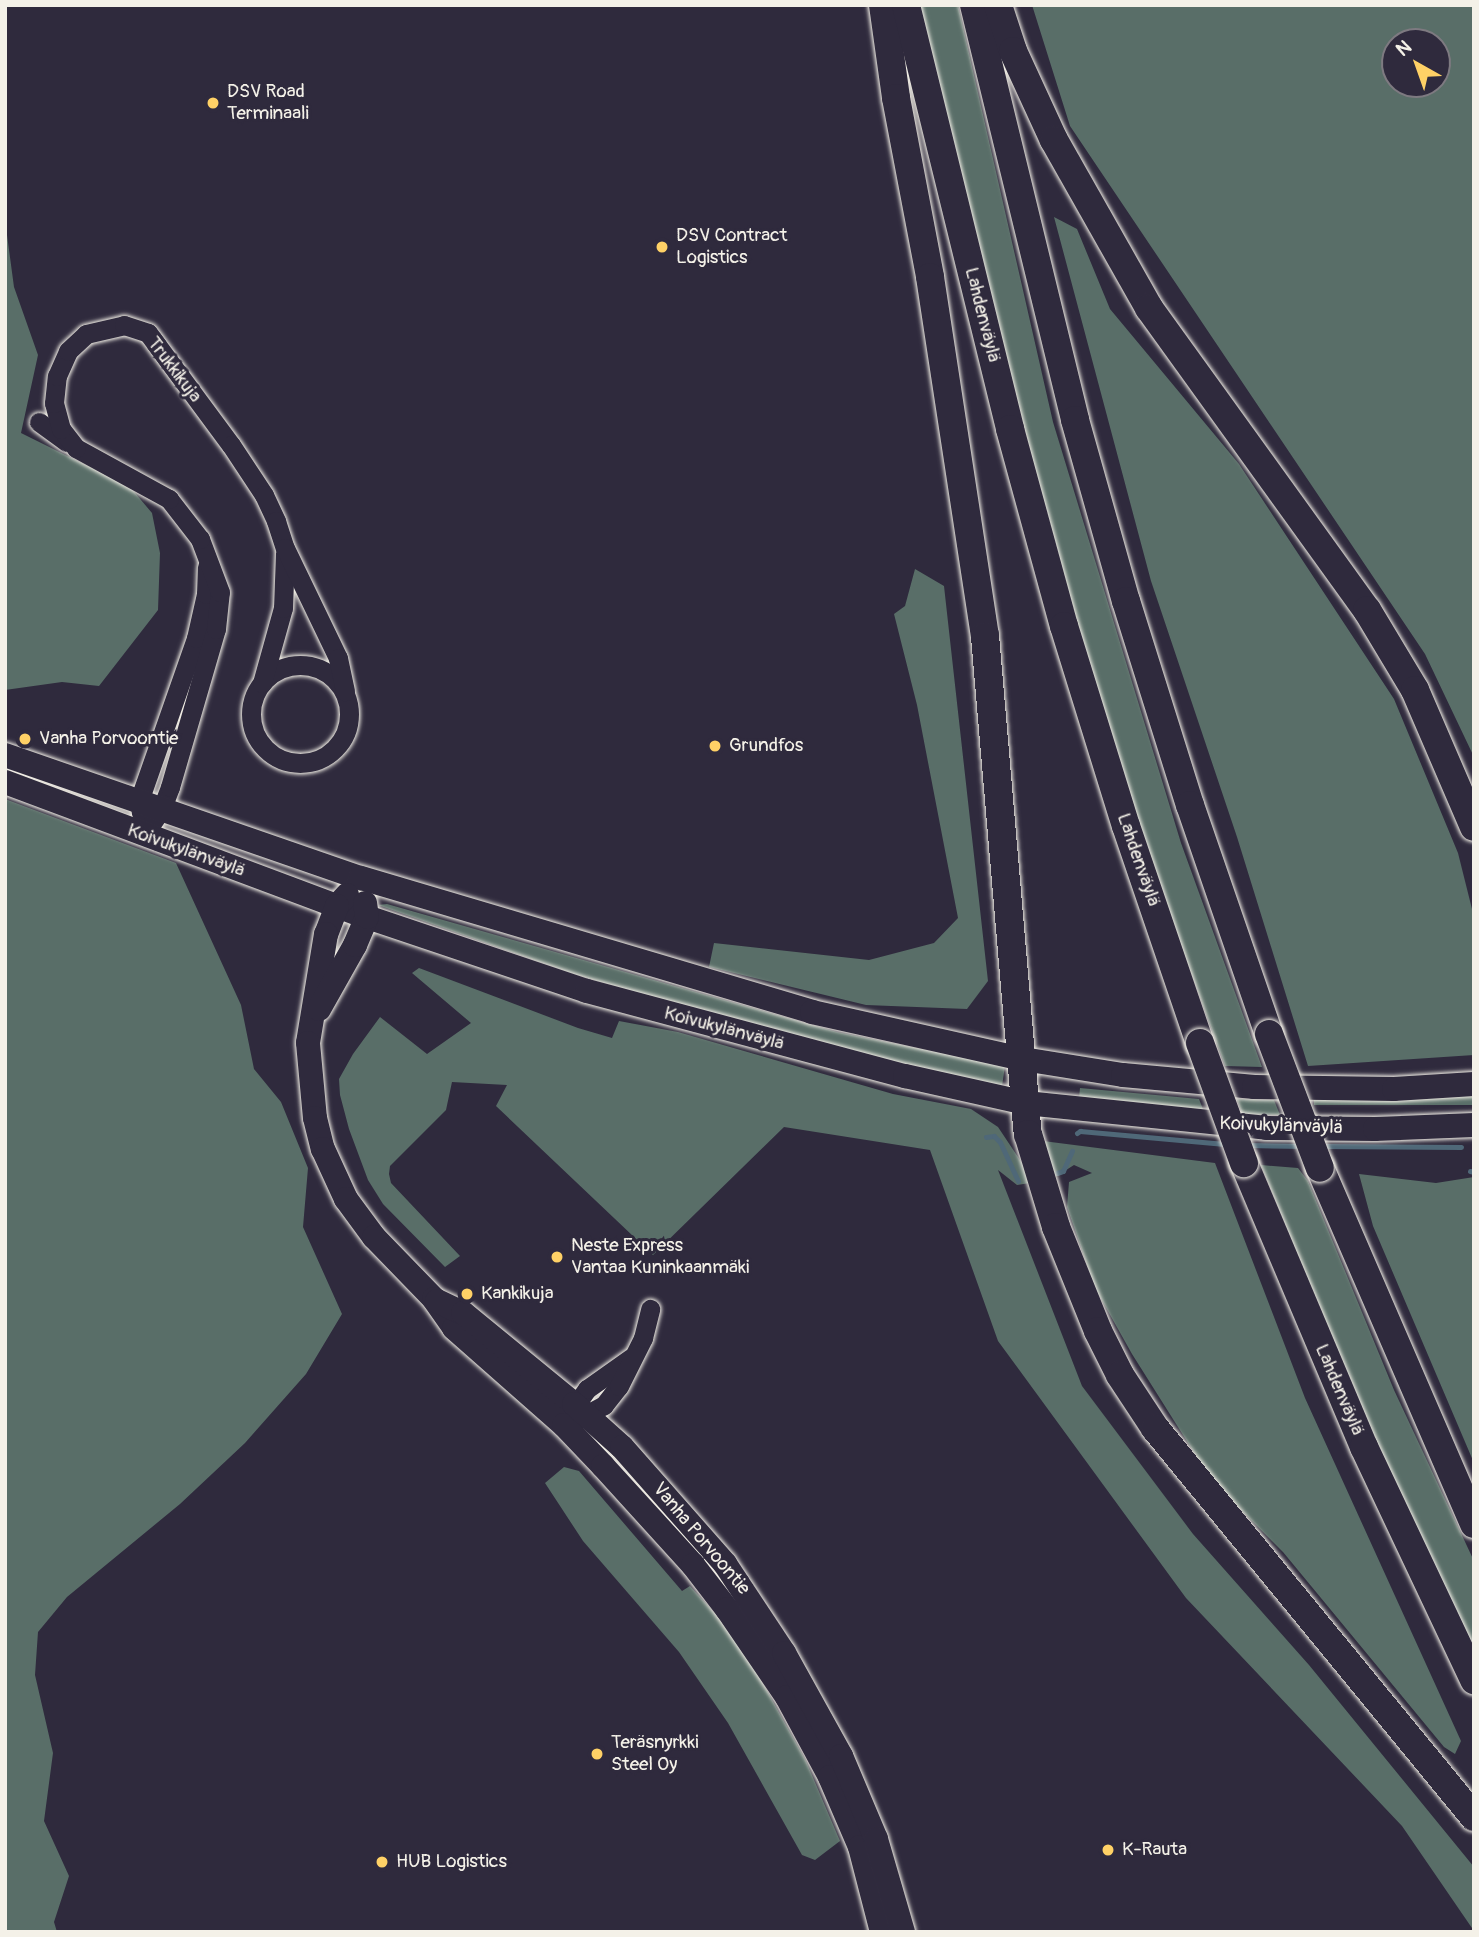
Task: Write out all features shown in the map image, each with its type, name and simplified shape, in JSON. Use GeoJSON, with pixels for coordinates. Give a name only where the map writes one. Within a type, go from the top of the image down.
{"type":"FeatureCollection","features":[{"type":"Feature","properties":{"kind":"highway"},"geometry":{"type":"LineString","coordinates":[[883,5],[896,98],[930,277],[985,636],[1028,1134],[1056,1227],[1076,1283],[1120,1375],[1183,1466],[1474,1817]]}},
{"type":"Feature","properties":{"kind":"highway","name":"Lahdenväylä"},"geometry":{"type":"LineString","coordinates":[[906,5],[1010,429],[1064,626],[1126,826],[1244,1163],[1364,1447],[1474,1680]]}},
{"type":"Feature","properties":{"kind":"highway"},"geometry":{"type":"LineString","coordinates":[[974,5],[1075,420],[1119,575],[1190,805],[1269,1034],[1320,1168],[1474,1524]]}},
{"type":"Feature","properties":{"kind":"highway"},"geometry":{"type":"LineString","coordinates":[[998,5],[1013,51],[1054,139],[1149,308],[1367,610],[1415,690],[1474,827]]}},
{"type":"Feature","properties":{"kind":"main road","name":"Koivukylänväylä"},"geometry":{"type":"LineString","coordinates":[[5,754],[361,878],[812,1012],[1023,1059],[1123,1075],[1254,1087],[1394,1089],[1474,1084]]}},
{"type":"Feature","properties":{"kind":"main road","name":"Koivukylänväylä"},"geometry":{"type":"LineString","coordinates":[[5,782],[366,917],[587,991],[892,1073],[1026,1103],[1267,1128],[1375,1129],[1474,1125]]}},
{"type":"Feature","properties":{"kind":"main road","name":"Vanha Porvoontie"},"geometry":{"type":"LineString","coordinates":[[361,878],[337,906],[326,934],[308,1044],[312,1098],[323,1149],[330,1166],[359,1218],[434,1299],[454,1328],[622,1447],[725,1564],[765,1621],[818,1714],[862,1804],[876,1839],[903,1932]]}},
{"type":"Feature","properties":{"kind":"main road","name":"Vanha Porvoontie"},"geometry":{"type":"LineString","coordinates":[[313,1018],[349,958],[366,917],[361,878]]}},
{"type":"Feature","properties":{"kind":"main road","name":"Vanha Porvoontie"},"geometry":{"type":"LineString","coordinates":[[575,1415],[693,1565],[787,1697],[830,1777],[860,1847],[882,1932]]}},
{"type":"Feature","properties":{"kind":"street","name":"Trukkikuja"},"geometry":{"type":"LineString","coordinates":[[76,449],[61,429],[54,403],[54,390],[61,363],[86,334],[112,326],[141,329],[157,344],[251,476],[270,508],[285,548],[338,658],[349,721],[345,736],[324,758],[294,763],[267,751],[257,739],[251,710],[262,683],[284,608],[285,548]]}},
{"type":"Feature","properties":{"kind":"street"},"geometry":{"type":"LineString","coordinates":[[39,422],[76,449],[170,499],[200,539],[207,567],[217,578],[220,608],[150,805],[144,835]]}},
{"type":"Feature","properties":{"kind":"street"},"geometry":{"type":"LineString","coordinates":[[262,683],[274,672],[289,666],[306,665],[321,669],[335,678],[345,691]]}},
{"type":"Feature","properties":{"kind":"street"},"geometry":{"type":"LineString","coordinates":[[575,1415],[604,1405],[619,1386],[643,1338],[650,1309]]}},
{"type":"Feature","properties":{"kind":"green space"},"geometry":{"type":"Polygon","coordinates":[[[916,5],[958,5],[1053,422],[1181,843],[1262,1067],[1225,1066],[1147,852],[1071,609],[916,5]]]}},
{"type":"Feature","properties":{"kind":"green space"},"geometry":{"type":"Polygon","coordinates":[[[1032,5],[1474,5],[1474,757],[1425,654],[1070,126],[1032,5]]]}},
{"type":"Feature","properties":{"kind":"green space"},"geometry":{"type":"Polygon","coordinates":[[[1054,217],[1077,229],[1110,309],[1239,464],[1394,699],[1458,853],[1474,917],[1474,1055],[1308,1066],[1237,837],[1151,581],[1054,217]]]}},
{"type":"Feature","properties":{"kind":"green space"},"geometry":{"type":"Polygon","coordinates":[[[5,220],[14,287],[38,355],[21,433],[130,487],[152,513],[160,553],[158,610],[99,686],[62,682],[5,690],[5,220]]]}},
{"type":"Feature","properties":{"kind":"green space"},"geometry":{"type":"Polygon","coordinates":[[[915,569],[944,586],[988,981],[967,1009],[866,1005],[709,967],[714,943],[869,960],[934,943],[958,918],[917,705],[894,614],[905,606],[915,569]]]}},
{"type":"Feature","properties":{"kind":"green space"},"geometry":{"type":"Polygon","coordinates":[[[5,799],[176,863],[241,1005],[254,1069],[281,1102],[308,1168],[303,1227],[342,1314],[306,1374],[245,1443],[180,1504],[67,1597],[38,1632],[35,1675],[53,1753],[44,1821],[69,1876],[54,1922],[57,1932],[5,1932],[5,799]]]}},
{"type":"Feature","properties":{"kind":"green space"},"geometry":{"type":"Polygon","coordinates":[[[387,904],[837,1032],[1005,1066],[1002,1086],[794,1038],[574,974],[378,905],[387,904]]]}},
{"type":"Feature","properties":{"kind":"green space"},"geometry":{"type":"Polygon","coordinates":[[[419,968],[578,1028],[612,1038],[619,1021],[678,1032],[893,1094],[971,1109],[998,1127],[1024,1166],[1030,1183],[1017,1185],[998,1170],[1082,1386],[1193,1534],[1309,1665],[1474,1867],[1474,1931],[1402,1826],[1186,1598],[998,1341],[930,1150],[784,1127],[653,1255],[496,1106],[507,1085],[452,1082],[446,1110],[390,1166],[389,1174],[391,1183],[460,1256],[445,1267],[383,1204],[368,1180],[340,1095],[339,1079],[353,1054],[380,1017],[427,1054],[471,1023],[412,973],[419,968]]]}},
{"type":"Feature","properties":{"kind":"green space"},"geometry":{"type":"Polygon","coordinates":[[[1080,1088],[1199,1099],[1204,1112],[1079,1098],[1080,1088]]]}},
{"type":"Feature","properties":{"kind":"green space"},"geometry":{"type":"Polygon","coordinates":[[[1314,1095],[1474,1095],[1474,1105],[1314,1105],[1314,1095]]]}},
{"type":"Feature","properties":{"kind":"green space"},"geometry":{"type":"Polygon","coordinates":[[[1237,1099],[1274,1100],[1280,1115],[1242,1114],[1237,1099]]]}},
{"type":"Feature","properties":{"kind":"green space"},"geometry":{"type":"Polygon","coordinates":[[[1043,1141],[1215,1163],[1305,1398],[1461,1741],[1455,1754],[1444,1747],[1283,1552],[1212,1481],[1132,1354],[1095,1288],[1067,1207],[1069,1182],[1092,1173],[1074,1165],[1052,1179],[1043,1141]]]}},
{"type":"Feature","properties":{"kind":"green space"},"geometry":{"type":"Polygon","coordinates":[[[1261,1165],[1298,1168],[1308,1181],[1394,1390],[1474,1561],[1474,1650],[1360,1408],[1261,1165]]]}},
{"type":"Feature","properties":{"kind":"green space"},"geometry":{"type":"Polygon","coordinates":[[[1359,1174],[1436,1183],[1474,1177],[1474,1463],[1373,1226],[1359,1174]]]}},
{"type":"Feature","properties":{"kind":"green space"},"geometry":{"type":"Polygon","coordinates":[[[564,1467],[579,1471],[682,1591],[690,1586],[729,1629],[756,1671],[806,1761],[840,1841],[815,1860],[802,1855],[728,1723],[679,1652],[583,1541],[545,1483],[564,1467]]]}},
{"type":"Feature","properties":{"kind":"waterway"},"geometry":{"type":"LineString","coordinates":[[1077,1133],[1080,1131],[1227,1144]]}},
{"type":"Feature","properties":{"kind":"waterway"},"geometry":{"type":"LineString","coordinates":[[986,1137],[994,1136],[1000,1142],[1018,1181]]}},
{"type":"Feature","properties":{"kind":"waterway"},"geometry":{"type":"LineString","coordinates":[[1247,1145],[1304,1146]]}},
{"type":"Feature","properties":{"kind":"waterway"},"geometry":{"type":"LineString","coordinates":[[1321,1146],[1461,1147]]}},
{"type":"Feature","properties":{"kind":"waterway"},"geometry":{"type":"LineString","coordinates":[[1057,1173],[1063,1171],[1072,1151]]}},
{"type":"Feature","properties":{"kind":"waterway"},"geometry":{"type":"LineString","coordinates":[[1470,1171],[1474,1172]]}},
{"type":"Feature","properties":{"kind":"place","name":"DSV Road Terminaali"},"geometry":{"type":"Point","coordinates":[213,103]}},
{"type":"Feature","properties":{"kind":"place","name":"DSV Contract Logistics"},"geometry":{"type":"Point","coordinates":[662,247]}},
{"type":"Feature","properties":{"kind":"place","name":"Vanha Porvoontie"},"geometry":{"type":"Point","coordinates":[25,739]}},
{"type":"Feature","properties":{"kind":"place","name":"Grundfos"},"geometry":{"type":"Point","coordinates":[715,746]}},
{"type":"Feature","properties":{"kind":"place","name":"Neste Express Vantaa Kuninkaanmäki"},"geometry":{"type":"Point","coordinates":[557,1257]}},
{"type":"Feature","properties":{"kind":"place","name":"Kankikuja"},"geometry":{"type":"Point","coordinates":[467,1294]}},
{"type":"Feature","properties":{"kind":"place","name":"Teräsnyrkki Steel Oy"},"geometry":{"type":"Point","coordinates":[597,1754]}},
{"type":"Feature","properties":{"kind":"place","name":"K-Rauta"},"geometry":{"type":"Point","coordinates":[1108,1850]}},
{"type":"Feature","properties":{"kind":"place","name":"HUB Logistics"},"geometry":{"type":"Point","coordinates":[382,1862]}}]}
